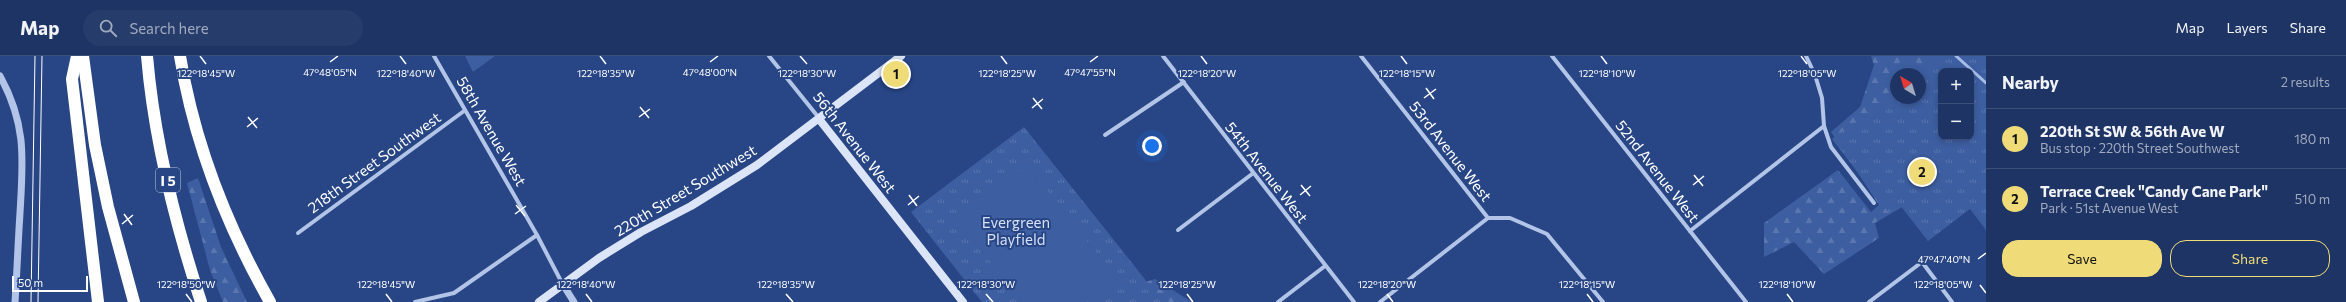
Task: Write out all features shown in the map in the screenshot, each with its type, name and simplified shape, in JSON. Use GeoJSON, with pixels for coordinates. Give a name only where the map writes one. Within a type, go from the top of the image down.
{"type":"FeatureCollection","features":[{"type":"Feature","properties":{"kind":"highway"},"geometry":{"type":"LineString","coordinates":[[77,56],[72,79],[98,302]]}},
{"type":"Feature","properties":{"kind":"highway"},"geometry":{"type":"LineString","coordinates":[[83,56],[95,145],[108,207],[134,302]]}},
{"type":"Feature","properties":{"kind":"highway","name":"I 5"},"geometry":{"type":"LineString","coordinates":[[147,56],[158,130],[170,191],[201,302]]}},
{"type":"Feature","properties":{"kind":"highway"},"geometry":{"type":"LineString","coordinates":[[180,56],[199,138],[225,210],[254,273],[270,302]]}},
{"type":"Feature","properties":{"kind":"main road","name":"220th Street Southwest"},"geometry":{"type":"LineString","coordinates":[[539,302],[562,283],[641,232],[721,188],[757,165],[901,56]]}},
{"type":"Feature","properties":{"kind":"main road","name":"56th Avenue West"},"geometry":{"type":"LineString","coordinates":[[819,118],[962,302]]}},
{"type":"Feature","properties":{"kind":"street","name":"58th Avenue West"},"geometry":{"type":"LineString","coordinates":[[434,56],[464,111],[537,234],[562,283],[574,302]]}},
{"type":"Feature","properties":{"kind":"street","name":"56th Avenue West"},"geometry":{"type":"LineString","coordinates":[[769,56],[819,118]]}},
{"type":"Feature","properties":{"kind":"street","name":"54th Avenue West"},"geometry":{"type":"LineString","coordinates":[[1163,56],[1252,174],[1354,302]]}},
{"type":"Feature","properties":{"kind":"street","name":"53rd Avenue West"},"geometry":{"type":"LineString","coordinates":[[1361,56],[1488,218],[1510,218],[1547,234],[1603,302]]}},
{"type":"Feature","properties":{"kind":"street","name":"52nd Avenue West"},"geometry":{"type":"LineString","coordinates":[[1552,56],[1746,302]]}},
{"type":"Feature","properties":{"kind":"street"},"geometry":{"type":"LineString","coordinates":[[1806,56],[1815,75],[1822,98],[1824,126],[1831,147],[1874,203]]}},
{"type":"Feature","properties":{"kind":"street"},"geometry":{"type":"LineString","coordinates":[[0,76],[11,96],[23,150],[15,302]]}},
{"type":"Feature","properties":{"kind":"street"},"geometry":{"type":"LineString","coordinates":[[1105,134],[1184,82]]}},
{"type":"Feature","properties":{"kind":"street","name":"218th Street Southwest"},"geometry":{"type":"LineString","coordinates":[[298,233],[464,111]]}},
{"type":"Feature","properties":{"kind":"street"},"geometry":{"type":"LineString","coordinates":[[1690,231],[1824,126]]}},
{"type":"Feature","properties":{"kind":"street"},"geometry":{"type":"LineString","coordinates":[[1178,230],[1252,174]]}},
{"type":"Feature","properties":{"kind":"street"},"geometry":{"type":"LineString","coordinates":[[1380,302],[1488,218]]}},
{"type":"Feature","properties":{"kind":"street"},"geometry":{"type":"LineString","coordinates":[[415,302],[454,294],[537,234]]}},
{"type":"Feature","properties":{"kind":"street"},"geometry":{"type":"LineString","coordinates":[[1869,302],[1922,262],[1952,302]]}},
{"type":"Feature","properties":{"kind":"street"},"geometry":{"type":"LineString","coordinates":[[1278,302],[1325,266]]}},
{"type":"Feature","properties":{"kind":"green space"},"geometry":{"type":"Polygon","coordinates":[[[465,56],[495,56],[473,72],[465,56]]]}},
{"type":"Feature","properties":{"kind":"green space"},"geometry":{"type":"Polygon","coordinates":[[[1871,56],[1986,56],[1986,232],[1985,226],[1971,205],[1904,206],[1875,223],[1879,238],[1824,274],[1794,242],[1764,257],[1764,223],[1838,170],[1871,212],[1879,205],[1831,132],[1860,107],[1874,65],[1871,56]]]}},
{"type":"Feature","properties":{"kind":"green space"},"geometry":{"type":"Polygon","coordinates":[[[1925,56],[1986,56],[1986,230],[1970,209],[1928,241],[1900,205],[1889,213],[1832,139],[1890,95],[1890,104],[1926,104],[1926,68],[1931,64],[1925,56]]]}},
{"type":"Feature","properties":{"kind":"green space","name":"Evergreen Playfield"},"geometry":{"type":"Polygon","coordinates":[[[1024,127],[1163,302],[982,302],[911,212],[1024,127]]]}},
{"type":"Feature","properties":{"kind":"green space"},"geometry":{"type":"Polygon","coordinates":[[[1028,166],[1117,279],[1087,302],[1022,302],[958,221],[1028,166]]]}},
{"type":"Feature","properties":{"kind":"green space"},"geometry":{"type":"Polygon","coordinates":[[[198,178],[221,247],[247,302],[223,302],[210,270],[187,183],[198,178]]]}},
{"type":"Feature","properties":{"kind":"green space"},"geometry":{"type":"Polygon","coordinates":[[[1155,279],[1192,302],[1149,302],[1132,286],[1155,279]]]}},
{"type":"Feature","properties":{"kind":"waterway"},"geometry":{"type":"LineString","coordinates":[[1956,56],[1986,83]]}},
{"type":"Feature","properties":{"kind":"tram line"},"geometry":{"type":"LineString","coordinates":[[31,302],[35,56]]}},
{"type":"Feature","properties":{"kind":"tram line"},"geometry":{"type":"LineString","coordinates":[[38,302],[42,56]]}},
{"type":"Feature","properties":{"kind":"place","name":"220th St SW & 56th Ave W"},"geometry":{"type":"Point","coordinates":[896,74]}},
{"type":"Feature","properties":{"kind":"place","name":"Terrace Creek \"Candy Cane Park\""},"geometry":{"type":"Point","coordinates":[1922,172]}}]}
